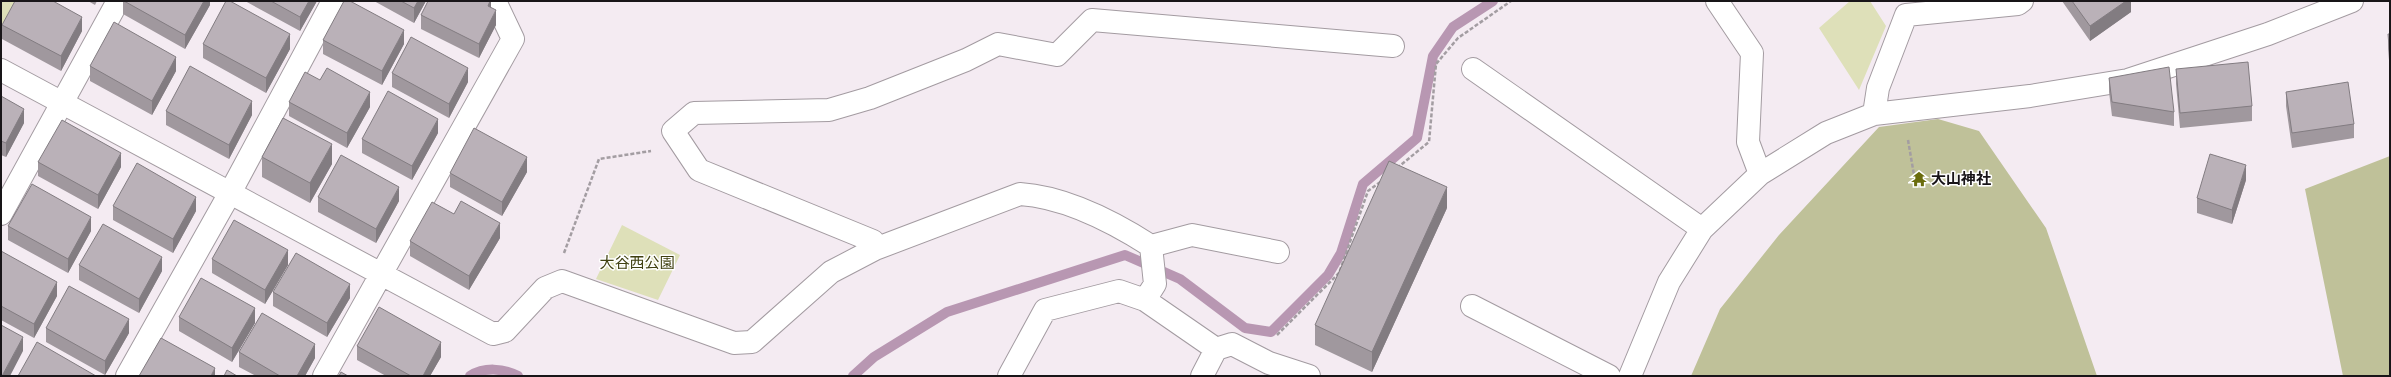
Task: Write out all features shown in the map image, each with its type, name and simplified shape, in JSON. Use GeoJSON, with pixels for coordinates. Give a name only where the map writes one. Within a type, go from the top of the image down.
{"type":"FeatureCollection","features":[{"type":"Feature","properties":{"kind":"street"},"geometry":{"type":"LineString","coordinates":[[1,214],[118,1]]}},
{"type":"Feature","properties":{"kind":"street"},"geometry":{"type":"LineString","coordinates":[[128,376],[230,193],[333,1]]}},
{"type":"Feature","properties":{"kind":"street"},"geometry":{"type":"LineString","coordinates":[[324,376],[513,39],[495,1]]}},
{"type":"Feature","properties":{"kind":"street"},"geometry":{"type":"LineString","coordinates":[[1717,1],[1752,53],[1748,142],[1760,174]]}},
{"type":"Feature","properties":{"kind":"street"},"geometry":{"type":"LineString","coordinates":[[1874,114],[1878,88],[1900,8],[2018,4],[2022,1]]}},
{"type":"Feature","properties":{"kind":"street"},"geometry":{"type":"LineString","coordinates":[[1630,376],[1669,282],[1702,229],[1760,174],[1826,133],[1874,114],[2030,96],[2128,80],[2268,34],[2352,1]]}},
{"type":"Feature","properties":{"kind":"street"},"geometry":{"type":"LineString","coordinates":[[875,249],[873,241],[699,170],[674,131],[694,113],[829,110],[870,98],[966,60],[998,44],[1057,55],[1092,20],[1393,46]]}},
{"type":"Feature","properties":{"kind":"street"},"geometry":{"type":"LineString","coordinates":[[1473,69],[1702,229]]}},
{"type":"Feature","properties":{"kind":"street"},"geometry":{"type":"LineString","coordinates":[[1,70],[492,334],[505,331],[545,288],[562,281],[734,343],[752,342],[831,272],[875,249],[1020,194],[1042,196],[1119,225],[1152,250]]}},
{"type":"Feature","properties":{"kind":"street"},"geometry":{"type":"LineString","coordinates":[[1152,250],[1192,235],[1278,252]]}},
{"type":"Feature","properties":{"kind":"street"},"geometry":{"type":"LineString","coordinates":[[1150,292],[1152,250]]}},
{"type":"Feature","properties":{"kind":"street"},"geometry":{"type":"LineString","coordinates":[[1009,376],[1045,310],[1119,291],[1150,292],[1216,349]]}},
{"type":"Feature","properties":{"kind":"street"},"geometry":{"type":"LineString","coordinates":[[1472,306],[1609,376]]}},
{"type":"Feature","properties":{"kind":"street"},"geometry":{"type":"LineString","coordinates":[[1202,376],[1216,349],[1232,344],[1255,356],[1309,376]]}},
{"type":"Feature","properties":{"kind":"path"},"geometry":{"type":"LineString","coordinates":[[1393,171],[1429,142],[1436,64],[1458,38],[1511,1]]}},
{"type":"Feature","properties":{"kind":"path"},"geometry":{"type":"LineString","coordinates":[[1903,111],[1914,175]]}},
{"type":"Feature","properties":{"kind":"path"},"geometry":{"type":"LineString","coordinates":[[552,285],[599,159],[685,148]]}},
{"type":"Feature","properties":{"kind":"path"},"geometry":{"type":"LineString","coordinates":[[1255,356],[1339,274],[1368,191],[1387,176]]}},
{"type":"Feature","properties":{"kind":"green space"},"geometry":{"type":"Polygon","coordinates":[[[1,1],[15,1],[1,27],[1,1]]]}},
{"type":"Feature","properties":{"kind":"green space"},"geometry":{"type":"Polygon","coordinates":[[[1850,1],[1870,1],[1886,26],[1859,90],[1819,28],[1850,1]]]}},
{"type":"Feature","properties":{"kind":"green space"},"geometry":{"type":"Polygon","coordinates":[[[1938,119],[1979,131],[2046,228],[2097,376],[1691,376],[1720,309],[1779,235],[1879,127],[1938,119]]]}},
{"type":"Feature","properties":{"kind":"green space"},"geometry":{"type":"Polygon","coordinates":[[[2390,156],[2390,376],[2343,376],[2305,189],[2390,156]]]}},
{"type":"Feature","properties":{"kind":"green space","name":"大谷西公園"},"geometry":{"type":"Polygon","coordinates":[[[622,225],[680,255],[658,300],[596,279],[622,225]]]}},
{"type":"Feature","properties":{"kind":"building"},"geometry":{"type":"Polygon","coordinates":[[[15,1],[53,1],[82,17],[61,56],[2,25],[15,1]]]}},
{"type":"Feature","properties":{"kind":"building"},"geometry":{"type":"Polygon","coordinates":[[[124,1],[204,1],[185,35],[124,1]]]}},
{"type":"Feature","properties":{"kind":"building"},"geometry":{"type":"Polygon","coordinates":[[[226,1],[230,1],[290,34],[266,78],[203,44],[226,1]]]}},
{"type":"Feature","properties":{"kind":"building"},"geometry":{"type":"Polygon","coordinates":[[[271,1],[309,1],[300,17],[271,1]]]}},
{"type":"Feature","properties":{"kind":"building"},"geometry":{"type":"Polygon","coordinates":[[[344,1],[350,1],[404,30],[382,71],[323,40],[344,1]]]}},
{"type":"Feature","properties":{"kind":"building"},"geometry":{"type":"Polygon","coordinates":[[[401,1],[418,1],[414,8],[401,1]]]}},
{"type":"Feature","properties":{"kind":"building"},"geometry":{"type":"Polygon","coordinates":[[[428,1],[490,1],[488,6],[496,10],[479,44],[421,15],[428,1]]]}},
{"type":"Feature","properties":{"kind":"building"},"geometry":{"type":"Polygon","coordinates":[[[2072,1],[2126,1],[2090,26],[2072,1]]]}},
{"type":"Feature","properties":{"kind":"building"},"geometry":{"type":"Polygon","coordinates":[[[114,22],[176,57],[152,101],[90,66],[114,22]]]}},
{"type":"Feature","properties":{"kind":"building"},"geometry":{"type":"Polygon","coordinates":[[[2388,34],[2390,34],[2390,58],[2388,34]]]}},
{"type":"Feature","properties":{"kind":"building"},"geometry":{"type":"Polygon","coordinates":[[[411,37],[468,68],[449,104],[392,73],[411,37]]]}},
{"type":"Feature","properties":{"kind":"building"},"geometry":{"type":"Polygon","coordinates":[[[2248,62],[2252,106],[2180,113],[2176,69],[2248,62]]]}},
{"type":"Feature","properties":{"kind":"building"},"geometry":{"type":"Polygon","coordinates":[[[190,66],[252,101],[229,145],[166,111],[190,66]]]}},
{"type":"Feature","properties":{"kind":"building"},"geometry":{"type":"Polygon","coordinates":[[[2169,67],[2174,112],[2112,102],[2109,78],[2169,67]]]}},
{"type":"Feature","properties":{"kind":"building"},"geometry":{"type":"Polygon","coordinates":[[[327,68],[370,92],[347,133],[289,102],[305,72],[320,80],[327,68]]]}},
{"type":"Feature","properties":{"kind":"building"},"geometry":{"type":"Polygon","coordinates":[[[2348,82],[2354,124],[2292,133],[2286,92],[2348,82]]]}},
{"type":"Feature","properties":{"kind":"building"},"geometry":{"type":"Polygon","coordinates":[[[388,91],[438,119],[412,166],[362,139],[388,91]]]}},
{"type":"Feature","properties":{"kind":"building"},"geometry":{"type":"Polygon","coordinates":[[[1,96],[24,109],[6,143],[1,141],[1,96]]]}},
{"type":"Feature","properties":{"kind":"building"},"geometry":{"type":"Polygon","coordinates":[[[283,118],[332,144],[310,183],[262,157],[283,118]]]}},
{"type":"Feature","properties":{"kind":"building"},"geometry":{"type":"Polygon","coordinates":[[[62,120],[121,153],[98,195],[38,162],[62,120]]]}},
{"type":"Feature","properties":{"kind":"building"},"geometry":{"type":"Polygon","coordinates":[[[474,128],[527,157],[502,202],[450,173],[474,128]]]}},
{"type":"Feature","properties":{"kind":"building"},"geometry":{"type":"Polygon","coordinates":[[[2210,154],[2246,165],[2232,210],[2197,198],[2210,154]]]}},
{"type":"Feature","properties":{"kind":"building"},"geometry":{"type":"Polygon","coordinates":[[[341,155],[399,187],[376,229],[318,197],[341,155]]]}},
{"type":"Feature","properties":{"kind":"building"},"geometry":{"type":"Polygon","coordinates":[[[1389,161],[1447,187],[1372,352],[1315,325],[1389,161]]]}},
{"type":"Feature","properties":{"kind":"building"},"geometry":{"type":"Polygon","coordinates":[[[137,163],[196,197],[173,239],[113,206],[137,163]]]}},
{"type":"Feature","properties":{"kind":"building"},"geometry":{"type":"Polygon","coordinates":[[[32,184],[91,217],[68,259],[8,226],[32,184]]]}},
{"type":"Feature","properties":{"kind":"building"},"geometry":{"type":"Polygon","coordinates":[[[461,201],[500,223],[469,276],[410,241],[432,202],[454,214],[461,201]]]}},
{"type":"Feature","properties":{"kind":"building"},"geometry":{"type":"Polygon","coordinates":[[[234,220],[288,250],[265,290],[212,259],[234,220]]]}},
{"type":"Feature","properties":{"kind":"building"},"geometry":{"type":"Polygon","coordinates":[[[103,224],[162,257],[139,299],[79,265],[103,224]]]}},
{"type":"Feature","properties":{"kind":"building"},"geometry":{"type":"Polygon","coordinates":[[[1,251],[57,282],[34,324],[1,306],[1,251]]]}},
{"type":"Feature","properties":{"kind":"building"},"geometry":{"type":"Polygon","coordinates":[[[296,253],[350,284],[327,323],[273,292],[296,253]]]}},
{"type":"Feature","properties":{"kind":"building"},"geometry":{"type":"Polygon","coordinates":[[[201,278],[255,308],[232,348],[179,317],[201,278]]]}},
{"type":"Feature","properties":{"kind":"building"},"geometry":{"type":"Polygon","coordinates":[[[69,286],[129,319],[105,361],[46,328],[69,286]]]}},
{"type":"Feature","properties":{"kind":"building"},"geometry":{"type":"Polygon","coordinates":[[[379,307],[441,342],[423,376],[411,376],[357,346],[379,307]]]}},
{"type":"Feature","properties":{"kind":"building"},"geometry":{"type":"Polygon","coordinates":[[[262,313],[315,344],[297,376],[280,376],[239,352],[262,313]]]}},
{"type":"Feature","properties":{"kind":"building"},"geometry":{"type":"Polygon","coordinates":[[[1,325],[23,337],[2,376],[1,376],[1,325]]]}},
{"type":"Feature","properties":{"kind":"building"},"geometry":{"type":"Polygon","coordinates":[[[161,338],[215,368],[211,376],[139,376],[161,338]]]}},
{"type":"Feature","properties":{"kind":"building"},"geometry":{"type":"Polygon","coordinates":[[[37,342],[96,376],[18,376],[37,342]]]}},
{"type":"Feature","properties":{"kind":"building"},"geometry":{"type":"Polygon","coordinates":[[[227,370],[237,376],[224,376],[227,370]]]}},
{"type":"Feature","properties":{"kind":"building"},"geometry":{"type":"Polygon","coordinates":[[[341,372],[348,376],[339,376],[341,372]]]}},
{"type":"Feature","properties":{"kind":"waterway"},"geometry":{"type":"LineString","coordinates":[[853,376],[874,357],[947,312],[1125,255],[1180,279],[1245,328],[1271,332],[1328,275],[1341,253],[1363,184],[1417,138],[1433,56],[1453,27],[1493,1]]}},
{"type":"Feature","properties":{"kind":"waterway"},"geometry":{"type":"LineString","coordinates":[[470,376],[487,370],[506,371],[518,376]]}},
{"type":"Feature","properties":{"kind":"place","name":"大山神社"},"geometry":{"type":"Point","coordinates":[1919,179]}}]}
